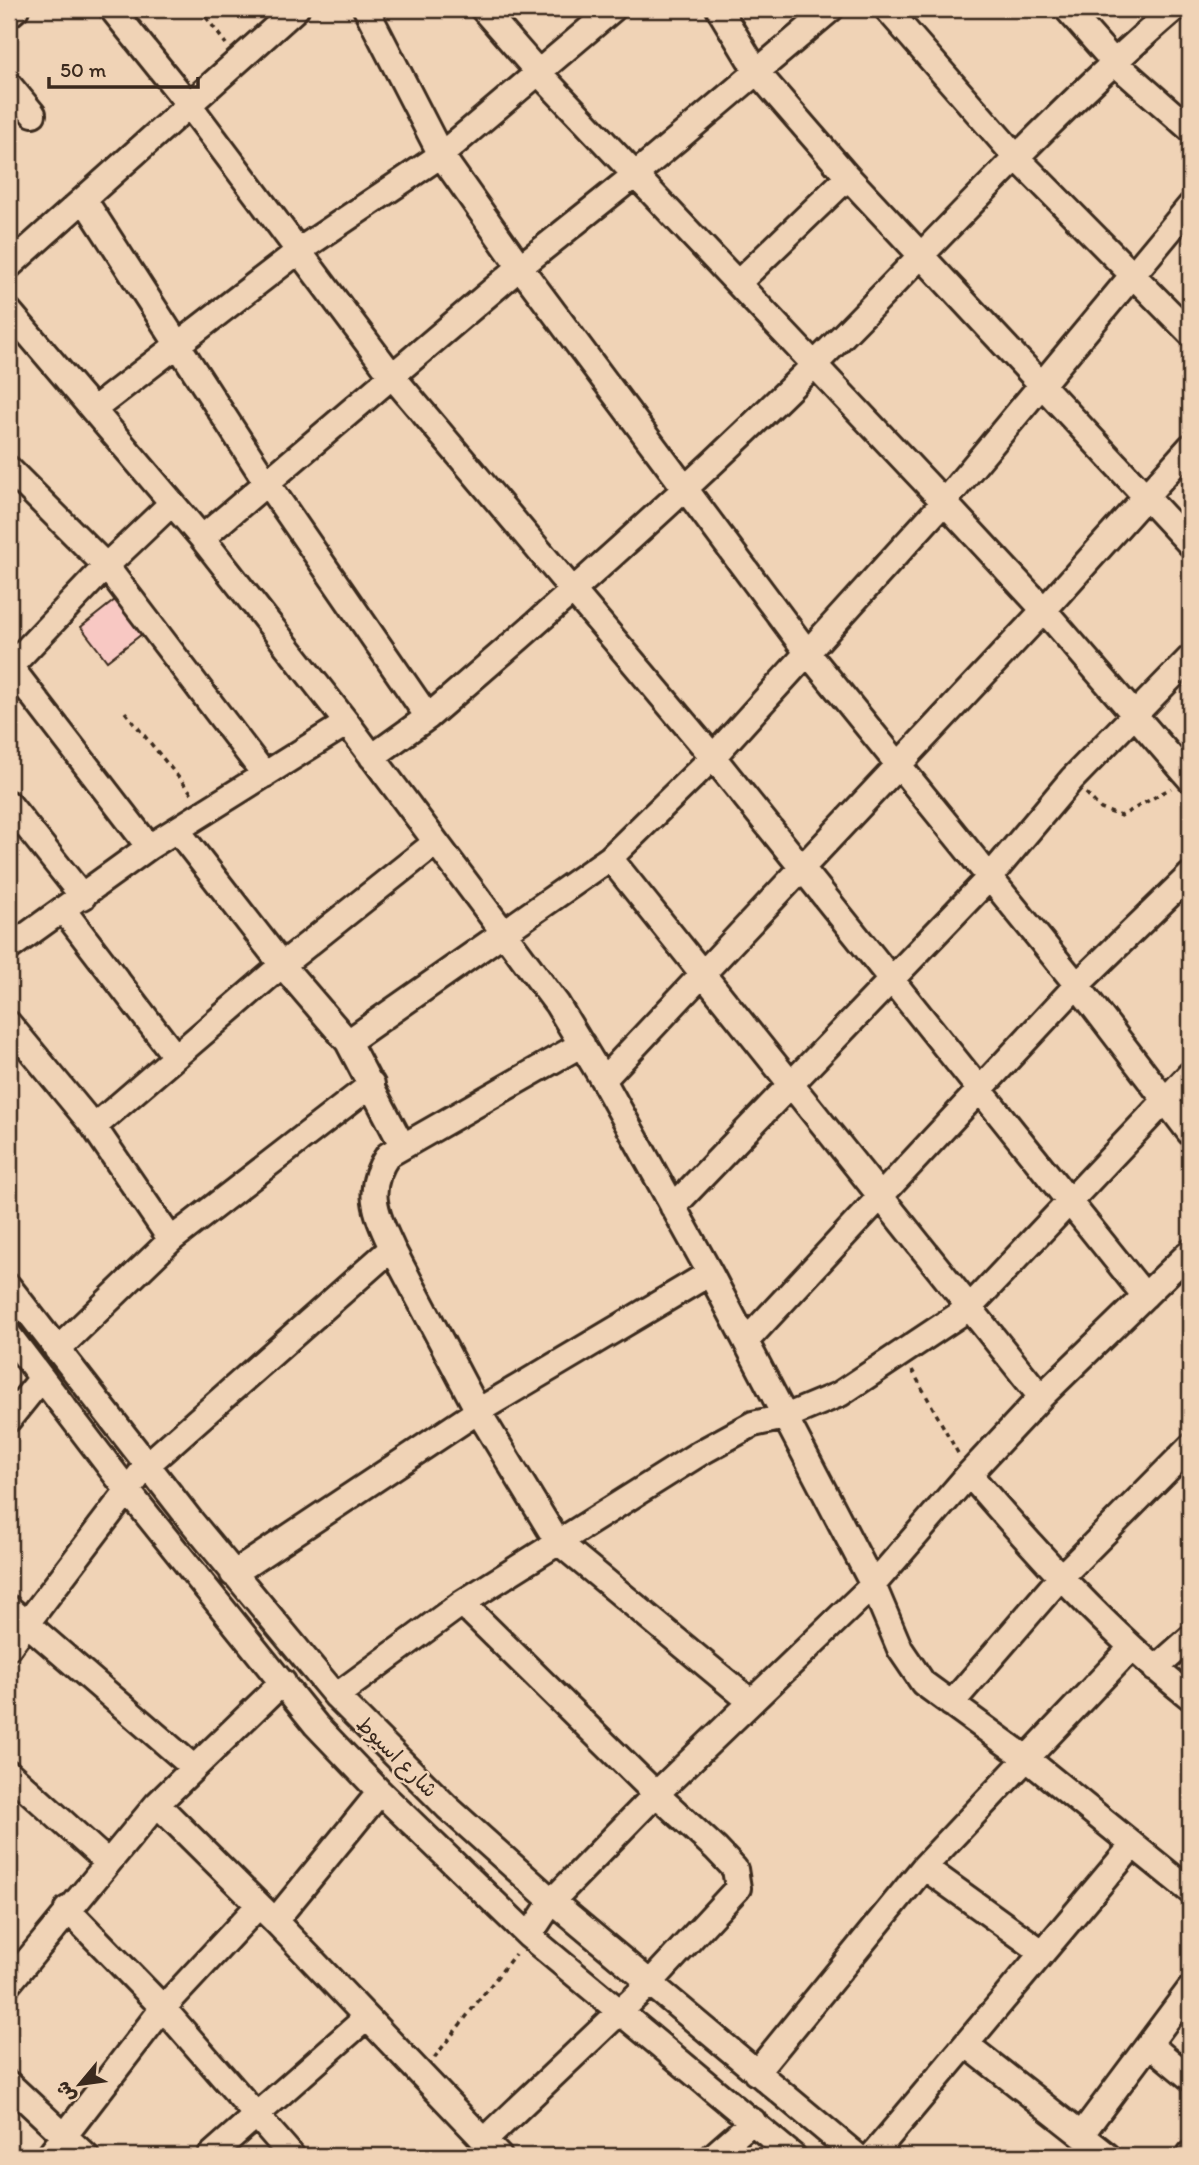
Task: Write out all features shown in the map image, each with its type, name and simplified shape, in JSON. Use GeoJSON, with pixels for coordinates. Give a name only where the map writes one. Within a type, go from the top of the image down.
{"type":"FeatureCollection","features":[{"type":"Feature","properties":{"kind":"street"},"geometry":{"type":"LineString","coordinates":[[9,15],[16,9]]}},
{"type":"Feature","properties":{"kind":"street"},"geometry":{"type":"LineString","coordinates":[[112,9],[190,106],[393,377],[713,757],[1145,1296]]}},
{"type":"Feature","properties":{"kind":"street"},"geometry":{"type":"LineString","coordinates":[[9,266],[85,201],[296,9]]}},
{"type":"Feature","properties":{"kind":"street"},"geometry":{"type":"LineString","coordinates":[[366,9],[441,155],[520,267],[807,652],[1077,985],[1190,1133]]}},
{"type":"Feature","properties":{"kind":"street"},"geometry":{"type":"LineString","coordinates":[[483,9],[538,72],[1044,610],[1190,778]]}},
{"type":"Feature","properties":{"kind":"street"},"geometry":{"type":"LineString","coordinates":[[93,410],[299,250],[441,155],[613,9]]}},
{"type":"Feature","properties":{"kind":"street"},"geometry":{"type":"LineString","coordinates":[[719,9],[757,72],[848,177],[1190,544]]}},
{"type":"Feature","properties":{"kind":"street"},"geometry":{"type":"LineString","coordinates":[[202,538],[520,267],[636,174],[831,9]]}},
{"type":"Feature","properties":{"kind":"street"},"geometry":{"type":"LineString","coordinates":[[887,9],[1017,158],[1190,333]]}},
{"type":"Feature","properties":{"kind":"street"},"geometry":{"type":"LineString","coordinates":[[1067,9],[1113,61],[1190,129]]}},
{"type":"Feature","properties":{"kind":"street"},"geometry":{"type":"LineString","coordinates":[[372,757],[428,717],[575,592],[813,366],[1113,61],[1174,9]]}},
{"type":"Feature","properties":{"kind":"street"},"geometry":{"type":"LineString","coordinates":[[9,85],[33,114]]}},
{"type":"Feature","properties":{"kind":"street"},"geometry":{"type":"LineString","coordinates":[[738,283],[848,177]]}},
{"type":"Feature","properties":{"kind":"street"},"geometry":{"type":"LineString","coordinates":[[85,201],[267,483],[428,717]]}},
{"type":"Feature","properties":{"kind":"street"},"geometry":{"type":"LineString","coordinates":[[348,1042],[610,858],[713,757],[944,502],[1190,206]]}},
{"type":"Feature","properties":{"kind":"street"},"geometry":{"type":"LineString","coordinates":[[9,311],[202,538],[347,723],[435,844],[527,961],[582,1044],[710,1273],[873,1586],[910,1667],[923,1683],[1026,1758],[1190,1891]]}},
{"type":"Feature","properties":{"kind":"street"},"geometry":{"type":"LineString","coordinates":[[603,1080],[1044,610],[1190,447]]}},
{"type":"Feature","properties":{"kind":"street"},"geometry":{"type":"LineString","coordinates":[[9,469],[106,566],[265,775]]}},
{"type":"Feature","properties":{"kind":"street"},"geometry":{"type":"LineString","coordinates":[[149,848],[9,666],[106,566],[172,503]]}},
{"type":"Feature","properties":{"kind":"street"},"geometry":{"type":"LineString","coordinates":[[673,1207],[989,878],[1072,779],[1190,658]]}},
{"type":"Feature","properties":{"kind":"street"},"geometry":{"type":"LineString","coordinates":[[9,948],[149,848],[347,723]]}},
{"type":"Feature","properties":{"kind":"street"},"geometry":{"type":"LineString","coordinates":[[9,804],[175,1056]]}},
{"type":"Feature","properties":{"kind":"street"},"geometry":{"type":"LineString","coordinates":[[178,831],[282,965],[348,1042],[402,1145]]}},
{"type":"Feature","properties":{"kind":"street"},"geometry":{"type":"LineString","coordinates":[[94,1127],[282,965],[435,844]]}},
{"type":"Feature","properties":{"kind":"street"},"geometry":{"type":"LineString","coordinates":[[610,858],[1041,1397]]}},
{"type":"Feature","properties":{"kind":"street"},"geometry":{"type":"LineString","coordinates":[[746,1341],[1077,985],[1190,875]]}},
{"type":"Feature","properties":{"kind":"street"},"geometry":{"type":"LineString","coordinates":[[9,1024],[94,1127],[171,1240]]}},
{"type":"Feature","properties":{"kind":"street"},"geometry":{"type":"LineString","coordinates":[[582,1044],[388,1155],[377,1171],[374,1184],[377,1216],[478,1411],[557,1541],[750,1701]]}},
{"type":"Feature","properties":{"kind":"street"},"geometry":{"type":"LineString","coordinates":[[336,1696],[462,1603],[557,1541],[740,1429],[785,1417],[840,1394],[969,1308],[1190,1074]]}},
{"type":"Feature","properties":{"kind":"street"},"geometry":{"type":"LineString","coordinates":[[57,1350],[171,1240],[372,1084]]}},
{"type":"Feature","properties":{"kind":"street"},"geometry":{"type":"LineString","coordinates":[[9,1647],[18,1615],[128,1491],[147,1465],[392,1248]]}},
{"type":"Feature","properties":{"kind":"street"},"geometry":{"type":"LineString","coordinates":[[528,1936],[552,1901],[750,1701],[873,1586],[969,1474],[1041,1397],[1190,1252]]}},
{"type":"Feature","properties":{"kind":"street"},"geometry":{"type":"LineString","coordinates":[[233,1574],[478,1411],[710,1273]]}},
{"type":"Feature","properties":{"kind":"street","name":"شارع اسيوط"},"geometry":{"type":"LineString","coordinates":[[9,1287],[233,1574],[336,1696],[447,1807],[552,1901],[857,2156]]}},
{"type":"Feature","properties":{"kind":"street","name":"شارع اسيوط"},"geometry":{"type":"LineString","coordinates":[[9,1335],[128,1491],[316,1725],[380,1792],[528,1936],[793,2156]]}},
{"type":"Feature","properties":{"kind":"street"},"geometry":{"type":"LineString","coordinates":[[9,1419],[42,1378]]}},
{"type":"Feature","properties":{"kind":"street"},"geometry":{"type":"LineString","coordinates":[[951,1704],[1059,1579],[1190,1447]]}},
{"type":"Feature","properties":{"kind":"street"},"geometry":{"type":"LineString","coordinates":[[969,1474],[1059,1579],[1131,1648],[1190,1697]]}},
{"type":"Feature","properties":{"kind":"street"},"geometry":{"type":"LineString","coordinates":[[157,1804],[267,1913],[420,2077],[492,2149],[738,1888],[739,1881],[735,1869],[716,1849],[656,1794],[462,1603]]}},
{"type":"Feature","properties":{"kind":"street"},"geometry":{"type":"LineString","coordinates":[[18,1615],[193,1767]]}},
{"type":"Feature","properties":{"kind":"street"},"geometry":{"type":"LineString","coordinates":[[1156,1669],[1190,1638]]}},
{"type":"Feature","properties":{"kind":"street"},"geometry":{"type":"LineString","coordinates":[[756,2073],[924,1867],[1131,1648]]}},
{"type":"Feature","properties":{"kind":"street"},"geometry":{"type":"LineString","coordinates":[[9,1983],[106,1861],[157,1804],[283,1682]]}},
{"type":"Feature","properties":{"kind":"street"},"geometry":{"type":"LineString","coordinates":[[9,1773],[106,1861]]}},
{"type":"Feature","properties":{"kind":"street"},"geometry":{"type":"LineString","coordinates":[[49,2156],[163,2008],[267,1913],[380,1792]]}},
{"type":"Feature","properties":{"kind":"street"},"geometry":{"type":"LineString","coordinates":[[872,2156],[1133,1845]]}},
{"type":"Feature","properties":{"kind":"street"},"geometry":{"type":"LineString","coordinates":[[924,1867],[1042,1952]]}},
{"type":"Feature","properties":{"kind":"street"},"geometry":{"type":"LineString","coordinates":[[67,1909],[163,2008],[292,2156]]}},
{"type":"Feature","properties":{"kind":"street"},"geometry":{"type":"LineString","coordinates":[[1081,2135],[1190,1989]]}},
{"type":"Feature","properties":{"kind":"street"},"geometry":{"type":"LineString","coordinates":[[210,2156],[365,2019]]}},
{"type":"Feature","properties":{"kind":"street"},"geometry":{"type":"LineString","coordinates":[[1149,2044],[1190,2078]]}},
{"type":"Feature","properties":{"kind":"street"},"geometry":{"type":"LineString","coordinates":[[967,2045],[1108,2156]]}},
{"type":"Feature","properties":{"kind":"street"},"geometry":{"type":"LineString","coordinates":[[9,2084],[86,2156]]}},
{"type":"Feature","properties":{"kind":"street"},"geometry":{"type":"LineString","coordinates":[[713,2156],[753,2121]]}},
{"type":"Feature","properties":{"kind":"path"},"geometry":{"type":"LineString","coordinates":[[200,9],[238,60]]}},
{"type":"Feature","properties":{"kind":"path"},"geometry":{"type":"LineString","coordinates":[[125,712],[207,813]]}},
{"type":"Feature","properties":{"kind":"path"},"geometry":{"type":"LineString","coordinates":[[1072,779],[1101,809],[1121,816],[1190,778]]}},
{"type":"Feature","properties":{"kind":"path"},"geometry":{"type":"LineString","coordinates":[[902,1353],[969,1474]]}},
{"type":"Feature","properties":{"kind":"path"},"geometry":{"type":"LineString","coordinates":[[420,2077],[528,1936]]}},
{"type":"Feature","properties":{"kind":"building"},"geometry":{"type":"Polygon","coordinates":[[[120,596],[147,630],[107,661],[81,627],[120,596]]]}}]}
